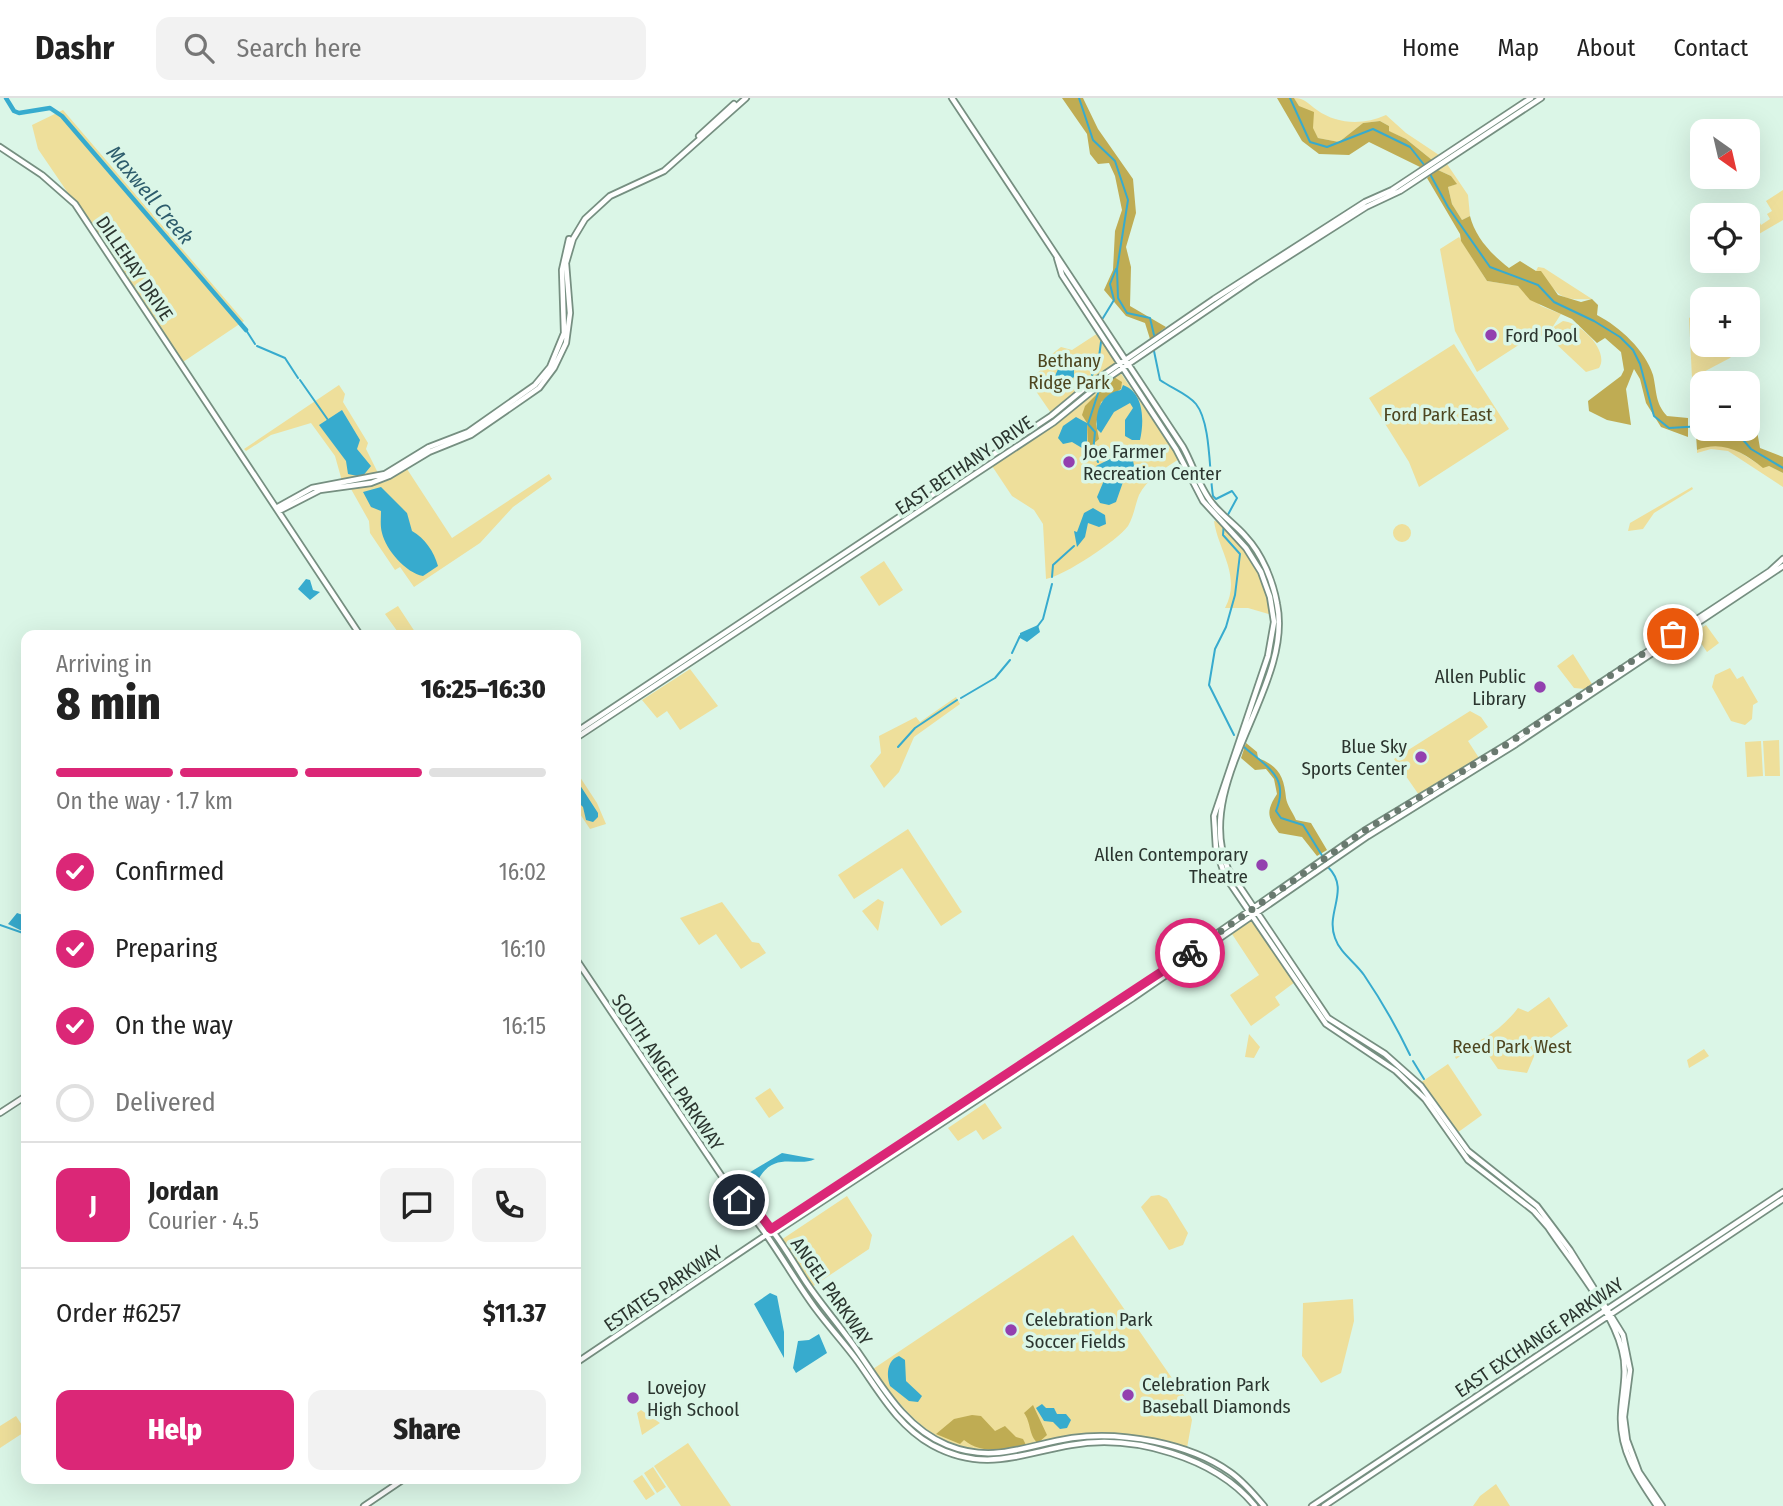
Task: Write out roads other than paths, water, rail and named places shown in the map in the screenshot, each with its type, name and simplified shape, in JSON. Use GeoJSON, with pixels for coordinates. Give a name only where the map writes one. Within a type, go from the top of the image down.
{"type":"FeatureCollection","features":[{"type":"Feature","properties":{"kind":"main road"},"geometry":{"type":"LineString","coordinates":[[277,510],[301,492],[385,474],[429,447],[468,432],[536,385],[550,368],[561,342],[565,316],[562,262],[579,222],[607,195],[664,168],[743,98]]}},
{"type":"Feature","properties":{"kind":"main road"},"geometry":{"type":"LineString","coordinates":[[952,98],[1072,278],[1121,366],[1176,449],[1203,501],[1222,518],[1231,521],[1250,541],[1269,576],[1277,603],[1276,632],[1214,816],[1214,842],[1226,870],[1328,1018],[1392,1060],[1428,1095],[1473,1157],[1537,1206],[1608,1312],[1624,1359],[1621,1423],[1625,1448],[1636,1475],[1659,1506]]}},
{"type":"Feature","properties":{"kind":"main road","name":"EAST BETHANY DRIVE"},"geometry":{"type":"LineString","coordinates":[[581,729],[1027,435],[1121,366],[1332,225],[1423,173],[1531,100],[1541,98]]}},
{"type":"Feature","properties":{"kind":"main road","name":"DILLEHAY DRIVE"},"geometry":{"type":"LineString","coordinates":[[0,147],[42,175],[75,204],[357,630]]}},
{"type":"Feature","properties":{"kind":"main road"},"geometry":{"type":"LineString","coordinates":[[1054,250],[1062,275],[1127,362],[1183,447],[1207,495],[1228,528],[1246,548],[1266,583],[1276,632]]}},
{"type":"Feature","properties":{"kind":"main road","name":"EAST BETHANY DRIVE"},"geometry":{"type":"LineString","coordinates":[[1127,362],[1255,272],[1281,259]]}},
{"type":"Feature","properties":{"kind":"main road"},"geometry":{"type":"LineString","coordinates":[[1059,264],[1072,278]]}},
{"type":"Feature","properties":{"kind":"main road"},"geometry":{"type":"LineString","coordinates":[[1239,289],[1255,272]]}},
{"type":"Feature","properties":{"kind":"main road"},"geometry":{"type":"LineString","coordinates":[[1151,412],[1157,407]]}},
{"type":"Feature","properties":{"kind":"main road"},"geometry":{"type":"LineString","coordinates":[[1253,912],[1275,900],[1311,868],[1369,828],[1508,747],[1781,566],[1783,559]]}},
{"type":"Feature","properties":{"kind":"main road","name":"EAST BETHANY DRIVE"},"geometry":{"type":"LineString","coordinates":[[581,734],[634,696]]}},
{"type":"Feature","properties":{"kind":"main road"},"geometry":{"type":"LineString","coordinates":[[1049,1050],[1292,885],[1458,777]]}},
{"type":"Feature","properties":{"kind":"main road"},"geometry":{"type":"LineString","coordinates":[[773,1231],[799,1217],[858,1175],[1162,978],[1206,944]]}},
{"type":"Feature","properties":{"kind":"main road"},"geometry":{"type":"LineString","coordinates":[[1162,978],[1181,962],[1180,960]]}},
{"type":"Feature","properties":{"kind":"main road","name":"SOUTH ANGEL PARKWAY"},"geometry":{"type":"LineString","coordinates":[[581,966],[739,1200]]}},
{"type":"Feature","properties":{"kind":"main road"},"geometry":{"type":"LineString","coordinates":[[0,1113],[21,1099]]}},
{"type":"Feature","properties":{"kind":"main road"},"geometry":{"type":"LineString","coordinates":[[773,1231],[814,1201],[858,1175]]}},
{"type":"Feature","properties":{"kind":"main road","name":"EAST EXCHANGE PARKWAY"},"geometry":{"type":"LineString","coordinates":[[1707,1246],[1783,1192]]}},
{"type":"Feature","properties":{"kind":"main road","name":"EAST EXCHANGE PARKWAY"},"geometry":{"type":"LineString","coordinates":[[1325,1506],[1658,1278],[1783,1199]]}},
{"type":"Feature","properties":{"kind":"main road","name":"ANGEL PARKWAY"},"geometry":{"type":"LineString","coordinates":[[739,1200],[762,1217],[773,1231],[822,1307],[898,1409],[917,1427],[949,1446],[976,1453],[1012,1453],[1108,1443],[1178,1455],[1221,1474],[1255,1506]]}},
{"type":"Feature","properties":{"kind":"main road","name":"ANGEL PARKWAY"},"geometry":{"type":"LineString","coordinates":[[739,1200],[890,1409],[910,1430],[934,1446],[962,1457],[991,1461],[1090,1436],[1131,1438],[1205,1458],[1228,1471],[1264,1506]]}},
{"type":"Feature","properties":{"kind":"main road"},"geometry":{"type":"LineString","coordinates":[[799,1217],[814,1201]]}},
{"type":"Feature","properties":{"kind":"main road","name":"ESTATES PARKWAY"},"geometry":{"type":"LineString","coordinates":[[581,1360],[773,1231]]}},
{"type":"Feature","properties":{"kind":"main road","name":"EAST EXCHANGE PARKWAY"},"geometry":{"type":"LineString","coordinates":[[1312,1506],[1407,1441],[1608,1312]]}},
{"type":"Feature","properties":{"kind":"main road"},"geometry":{"type":"LineString","coordinates":[[1407,1441],[1411,1447]]}},
{"type":"Feature","properties":{"kind":"main road"},"geometry":{"type":"LineString","coordinates":[[364,1506],[397,1484]]}},
{"type":"Feature","properties":{"kind":"main road"},"geometry":{"type":"LineString","coordinates":[[1340,1486],[1344,1493]]}},
{"type":"Feature","properties":{"kind":"main road"},"geometry":{"type":"LineString","coordinates":[[1322,1499],[1325,1506]]}},
{"type":"Feature","properties":{"kind":"water"},"geometry":{"type":"Polygon","coordinates":[[[1064,356],[1067,356],[1074,367],[1074,377],[1056,394],[1052,390],[1055,384],[1035,384],[1054,378],[1064,356]]]}},
{"type":"Feature","properties":{"kind":"water"},"geometry":{"type":"Polygon","coordinates":[[[1123,385],[1136,395],[1139,401],[1142,417],[1140,440],[1125,436],[1125,420],[1133,408],[1130,403],[1114,412],[1101,433],[1097,429],[1101,404],[1109,395],[1121,390],[1123,385]]]}},
{"type":"Feature","properties":{"kind":"water"},"geometry":{"type":"Polygon","coordinates":[[[342,410],[360,440],[357,449],[371,466],[362,477],[348,474],[346,461],[319,425],[342,410]]]}},
{"type":"Feature","properties":{"kind":"water"},"geometry":{"type":"Polygon","coordinates":[[[1076,417],[1087,423],[1087,451],[1072,442],[1063,444],[1058,438],[1063,426],[1076,417]]]}},
{"type":"Feature","properties":{"kind":"water"},"geometry":{"type":"Polygon","coordinates":[[[1122,453],[1132,456],[1135,470],[1123,482],[1116,502],[1109,505],[1100,503],[1097,497],[1105,478],[1096,466],[1122,453]]]}},
{"type":"Feature","properties":{"kind":"water"},"geometry":{"type":"Polygon","coordinates":[[[381,487],[407,513],[412,531],[425,541],[434,556],[438,566],[423,576],[404,566],[384,540],[381,511],[371,507],[363,492],[381,487]]]}},
{"type":"Feature","properties":{"kind":"water"},"geometry":{"type":"Polygon","coordinates":[[[1093,508],[1105,515],[1106,524],[1099,527],[1088,523],[1085,537],[1077,547],[1074,531],[1077,532],[1084,513],[1093,508]]]}},
{"type":"Feature","properties":{"kind":"water"},"geometry":{"type":"Polygon","coordinates":[[[306,579],[310,580],[313,590],[320,592],[310,600],[298,589],[306,579]]]}},
{"type":"Feature","properties":{"kind":"water"},"geometry":{"type":"Polygon","coordinates":[[[1038,625],[1040,632],[1027,642],[1020,638],[1020,633],[1038,625]]]}},
{"type":"Feature","properties":{"kind":"water"},"geometry":{"type":"Polygon","coordinates":[[[581,787],[598,813],[593,822],[586,820],[581,787]]]}},
{"type":"Feature","properties":{"kind":"water"},"geometry":{"type":"Polygon","coordinates":[[[17,913],[21,914],[21,930],[8,924],[17,913]]]}},
{"type":"Feature","properties":{"kind":"water"},"geometry":{"type":"Polygon","coordinates":[[[782,1153],[815,1159],[770,1166],[757,1182],[769,1201],[754,1197],[742,1186],[742,1177],[782,1153]]]}},
{"type":"Feature","properties":{"kind":"water"},"geometry":{"type":"Polygon","coordinates":[[[770,1293],[777,1296],[784,1332],[784,1358],[754,1304],[770,1293]]]}},
{"type":"Feature","properties":{"kind":"water"},"geometry":{"type":"Polygon","coordinates":[[[819,1334],[827,1353],[796,1373],[793,1368],[798,1341],[809,1340],[819,1334]]]}},
{"type":"Feature","properties":{"kind":"water"},"geometry":{"type":"Polygon","coordinates":[[[899,1356],[905,1360],[906,1381],[922,1396],[918,1402],[909,1401],[890,1386],[888,1368],[899,1356]]]}},
{"type":"Feature","properties":{"kind":"water"},"geometry":{"type":"Polygon","coordinates":[[[1042,1404],[1046,1408],[1054,1408],[1057,1414],[1066,1414],[1071,1420],[1067,1428],[1060,1429],[1053,1422],[1044,1421],[1036,1408],[1042,1404]]]}},
{"type":"Feature","properties":{"kind":"waterway","name":"Maxwell Creek"},"geometry":{"type":"LineString","coordinates":[[6,98],[14,111],[19,113],[50,108],[62,116],[246,330]]}},
{"type":"Feature","properties":{"kind":"waterway"},"geometry":{"type":"LineString","coordinates":[[1079,98],[1093,140],[1115,161],[1128,200],[1117,269],[1118,298],[1127,313],[1150,318],[1154,335]]}},
{"type":"Feature","properties":{"kind":"waterway"},"geometry":{"type":"LineString","coordinates":[[1290,98],[1310,142],[1327,147],[1373,129],[1410,147],[1425,166]]}},
{"type":"Feature","properties":{"kind":"waterway"},"geometry":{"type":"LineString","coordinates":[[1430,174],[1448,207],[1490,267],[1538,285],[1554,302],[1620,337],[1633,350],[1640,364],[1654,416],[1669,428],[1690,427]]}},
{"type":"Feature","properties":{"kind":"waterway"},"geometry":{"type":"LineString","coordinates":[[1103,318],[1114,300],[1110,284],[1116,269]]}},
{"type":"Feature","properties":{"kind":"waterway","name":"Maxwell Creek"},"geometry":{"type":"LineString","coordinates":[[246,330],[255,344]]}},
{"type":"Feature","properties":{"kind":"waterway"},"geometry":{"type":"LineString","coordinates":[[1092,375],[1097,369],[1095,362],[1099,357],[1101,342]]}},
{"type":"Feature","properties":{"kind":"waterway","name":"Maxwell Creek"},"geometry":{"type":"LineString","coordinates":[[257,346],[285,358],[298,378]]}},
{"type":"Feature","properties":{"kind":"waterway"},"geometry":{"type":"LineString","coordinates":[[1154,351],[1160,380],[1189,397],[1201,412],[1207,435],[1213,496],[1216,499],[1232,491],[1237,498],[1224,522],[1223,535],[1240,554],[1235,595],[1226,627],[1215,649],[1209,685],[1234,735]]}},
{"type":"Feature","properties":{"kind":"waterway","name":"Maxwell Creek"},"geometry":{"type":"LineString","coordinates":[[300,380],[328,420]]}},
{"type":"Feature","properties":{"kind":"waterway"},"geometry":{"type":"LineString","coordinates":[[1098,462],[1093,452],[1095,432],[1088,424],[1100,387]]}},
{"type":"Feature","properties":{"kind":"waterway"},"geometry":{"type":"LineString","coordinates":[[1744,441],[1751,449],[1783,468]]}},
{"type":"Feature","properties":{"kind":"waterway"},"geometry":{"type":"LineString","coordinates":[[1052,577],[1053,565],[1074,546]]}},
{"type":"Feature","properties":{"kind":"waterway"},"geometry":{"type":"LineString","coordinates":[[1037,627],[1043,619],[1052,584]]}},
{"type":"Feature","properties":{"kind":"waterway"},"geometry":{"type":"LineString","coordinates":[[1012,653],[1020,636]]}},
{"type":"Feature","properties":{"kind":"waterway"},"geometry":{"type":"LineString","coordinates":[[961,698],[995,678],[1010,660]]}},
{"type":"Feature","properties":{"kind":"waterway"},"geometry":{"type":"LineString","coordinates":[[898,747],[915,728],[957,700]]}},
{"type":"Feature","properties":{"kind":"waterway"},"geometry":{"type":"LineString","coordinates":[[1244,747],[1268,767],[1278,781],[1280,799],[1276,811],[1281,818],[1303,825],[1323,857]]}},
{"type":"Feature","properties":{"kind":"waterway"},"geometry":{"type":"LineString","coordinates":[[1328,867],[1337,884],[1333,919],[1337,943],[1370,985],[1410,1055]]}},
{"type":"Feature","properties":{"kind":"waterway"},"geometry":{"type":"LineString","coordinates":[[0,925],[21,932]]}},
{"type":"Feature","properties":{"kind":"waterway"},"geometry":{"type":"LineString","coordinates":[[1413,1061],[1424,1079]]}},
{"type":"Feature","properties":{"kind":"place","name":"Ford Pool"},"geometry":{"type":"Point","coordinates":[1491,335]}},
{"type":"Feature","properties":{"kind":"place","name":"Joe Farmer Recreation Center"},"geometry":{"type":"Point","coordinates":[1069,462]}},
{"type":"Feature","properties":{"kind":"place","name":"Allen Public Library"},"geometry":{"type":"Point","coordinates":[1540,687]}},
{"type":"Feature","properties":{"kind":"place","name":"Blue Sky Sports Center"},"geometry":{"type":"Point","coordinates":[1421,757]}},
{"type":"Feature","properties":{"kind":"place","name":"Allen Contemporary Theatre"},"geometry":{"type":"Point","coordinates":[1262,865]}},
{"type":"Feature","properties":{"kind":"place","name":"Celebration Park Soccer Fields"},"geometry":{"type":"Point","coordinates":[1011,1330]}},
{"type":"Feature","properties":{"kind":"place","name":"Celebration Park Baseball Diamonds"},"geometry":{"type":"Point","coordinates":[1128,1395]}},
{"type":"Feature","properties":{"kind":"place","name":"Lovejoy High School"},"geometry":{"type":"Point","coordinates":[633,1398]}},
{"type":"Feature","properties":{"kind":"park label","name":"Bethany Ridge Park"},"geometry":{"type":"Point","coordinates":[1069,371]}},
{"type":"Feature","properties":{"kind":"park label","name":"Ford Park East"},"geometry":{"type":"Point","coordinates":[1438,414]}},
{"type":"Feature","properties":{"kind":"park label","name":"Reed Park West"},"geometry":{"type":"Point","coordinates":[1512,1046]}}]}
